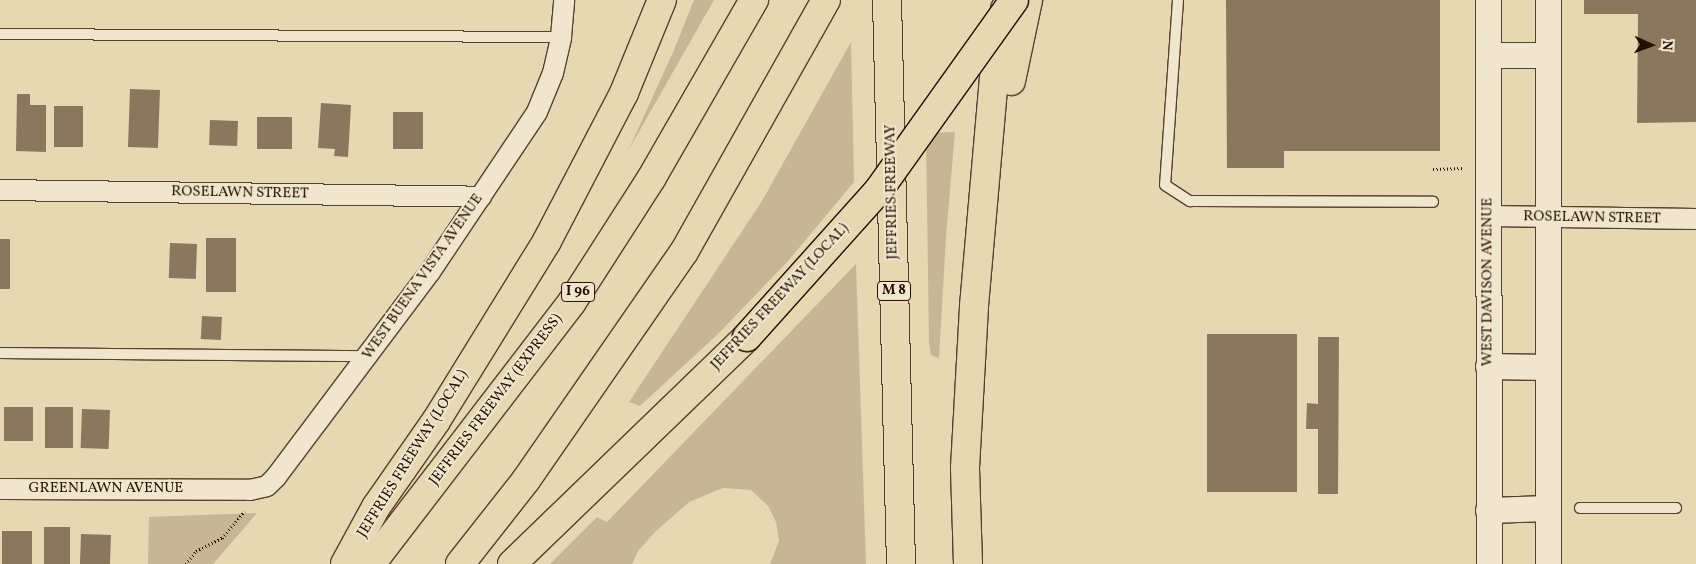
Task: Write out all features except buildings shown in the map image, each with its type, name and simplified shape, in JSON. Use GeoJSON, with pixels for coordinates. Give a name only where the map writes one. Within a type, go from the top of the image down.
{"type":"FeatureCollection","features":[{"type":"Feature","properties":{"kind":"highway","name":"JEFFRIES FREEWAY (LOCAL)"},"geometry":{"type":"LineString","coordinates":[[345,564],[376,507],[436,421],[547,241],[624,93],[662,0]]}},
{"type":"Feature","properties":{"kind":"highway","name":"JEFFRIES FREEWAY (EXPRESS)"},"geometry":{"type":"LineString","coordinates":[[371,564],[572,302],[651,179],[754,0]]}},
{"type":"Feature","properties":{"kind":"highway","name":"JEFFRIES FREEWAY"},"geometry":{"type":"LineString","coordinates":[[887,0],[901,564]]}},
{"type":"Feature","properties":{"kind":"highway"},"geometry":{"type":"LineString","coordinates":[[968,564],[965,468],[974,306],[985,210],[995,67],[1007,0]]}},
{"type":"Feature","properties":{"kind":"highway","name":"JEFFRIES FREEWAY (LOCAL)"},"geometry":{"type":"LineString","coordinates":[[512,564],[747,337],[878,191],[1014,0]]}},
{"type":"Feature","properties":{"kind":"highway"},"geometry":{"type":"LineString","coordinates":[[985,210],[1028,0]]}},
{"type":"Feature","properties":{"kind":"highway"},"geometry":{"type":"LineString","coordinates":[[460,564],[526,480],[684,252],[824,4]]}},
{"type":"Feature","properties":{"kind":"street","name":"WEST BUENA VISTA AVENUE"},"geometry":{"type":"LineString","coordinates":[[267,486],[430,272],[537,112],[553,73],[561,38],[564,0]]}},
{"type":"Feature","properties":{"kind":"street","name":"WEST DAVISON AVENUE"},"geometry":{"type":"LineString","coordinates":[[1488,0],[1488,564]]}},
{"type":"Feature","properties":{"kind":"street"},"geometry":{"type":"LineString","coordinates":[[1548,0],[1548,564]]}},
{"type":"Feature","properties":{"kind":"street"},"geometry":{"type":"LineString","coordinates":[[1488,55],[1548,55]]}},
{"type":"Feature","properties":{"kind":"street","name":"ROSELAWN STREET"},"geometry":{"type":"LineString","coordinates":[[0,190],[481,197]]}},
{"type":"Feature","properties":{"kind":"street","name":"ROSELAWN STREET"},"geometry":{"type":"LineString","coordinates":[[1488,216],[1696,219]]}},
{"type":"Feature","properties":{"kind":"street"},"geometry":{"type":"LineString","coordinates":[[1488,366],[1548,367]]}},
{"type":"Feature","properties":{"kind":"street","name":"GREENLAWN AVENUE"},"geometry":{"type":"LineString","coordinates":[[0,489],[250,490],[267,486]]}},
{"type":"Feature","properties":{"kind":"street"},"geometry":{"type":"LineString","coordinates":[[1488,510],[1548,508]]}},
{"type":"Feature","properties":{"kind":"lane"},"geometry":{"type":"LineString","coordinates":[[1178,0],[1165,185],[1190,201],[1433,202]]}},
{"type":"Feature","properties":{"kind":"lane"},"geometry":{"type":"LineString","coordinates":[[0,34],[561,38]]}},
{"type":"Feature","properties":{"kind":"lane"},"geometry":{"type":"LineString","coordinates":[[0,353],[367,356]]}},
{"type":"Feature","properties":{"kind":"lane"},"geometry":{"type":"LineString","coordinates":[[1580,508],[1676,508]]}},
{"type":"Feature","properties":{"kind":"path"},"geometry":{"type":"LineString","coordinates":[[1433,169],[1465,168]]}},
{"type":"Feature","properties":{"kind":"path"},"geometry":{"type":"LineString","coordinates":[[186,564],[196,551],[222,538],[232,529],[267,486]]}},
{"type":"Feature","properties":{"kind":"shaded area"},"geometry":{"type":"Polygon","coordinates":[[[694,0],[714,0],[628,151],[674,50],[694,0]]]}},
{"type":"Feature","properties":{"kind":"shaded area"},"geometry":{"type":"Polygon","coordinates":[[[851,42],[854,182],[788,261],[718,334],[640,406],[629,402],[762,201],[851,42]]]}},
{"type":"Feature","properties":{"kind":"shaded area"},"geometry":{"type":"Polygon","coordinates":[[[955,132],[946,237],[939,358],[931,355],[929,343],[926,133],[955,132]]]}},
{"type":"Feature","properties":{"kind":"shaded area"},"geometry":{"type":"Polygon","coordinates":[[[856,264],[866,564],[770,564],[779,541],[776,522],[768,506],[751,490],[723,488],[689,502],[655,532],[638,551],[632,564],[550,564],[597,517],[607,522],[856,264]]]}},
{"type":"Feature","properties":{"kind":"shaded area"},"geometry":{"type":"Polygon","coordinates":[[[257,513],[213,564],[148,564],[149,517],[257,513]]]}}]}
